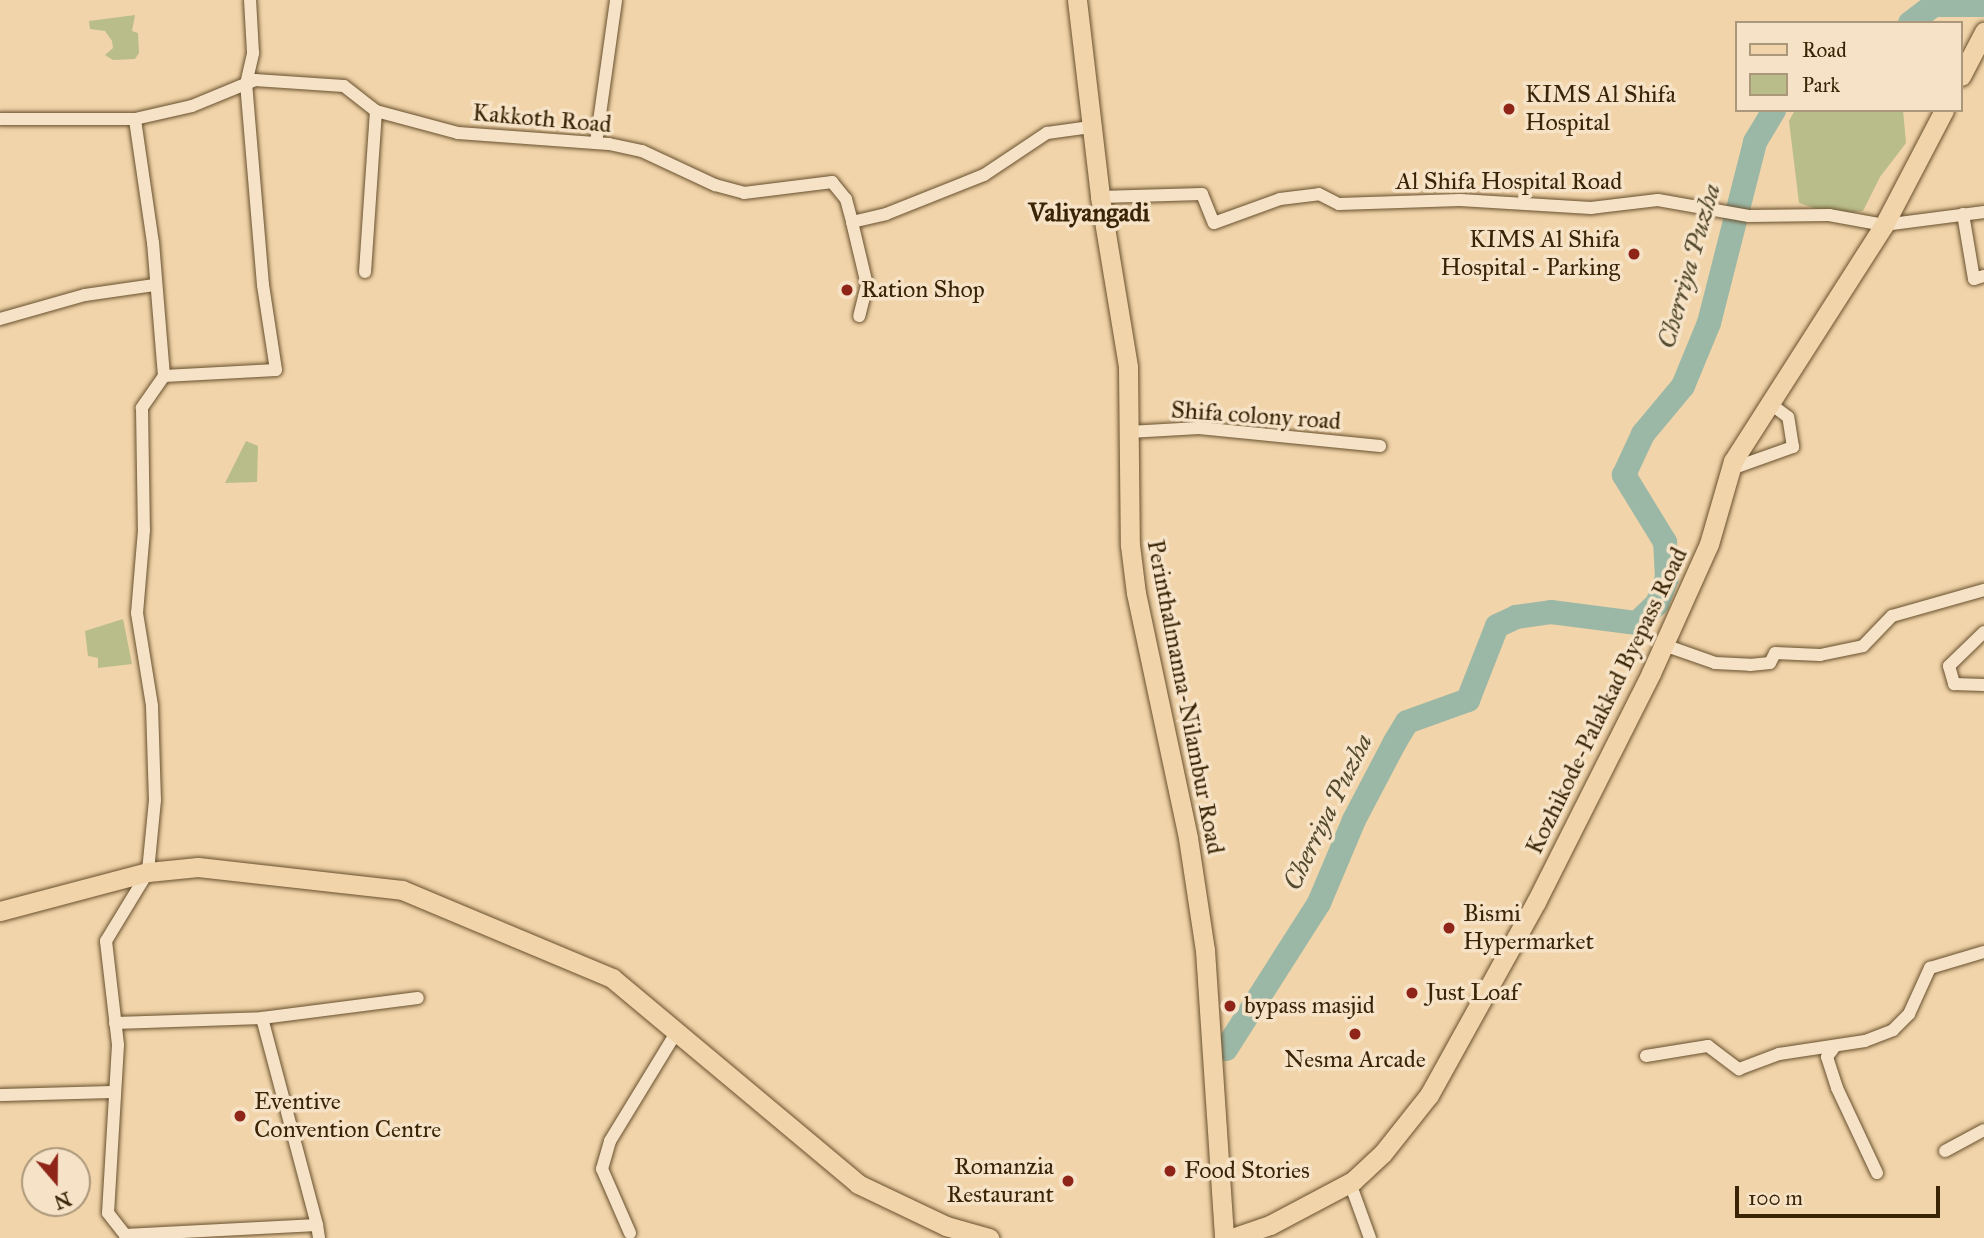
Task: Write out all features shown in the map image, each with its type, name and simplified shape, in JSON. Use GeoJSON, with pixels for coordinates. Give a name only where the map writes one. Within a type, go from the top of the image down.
{"type":"FeatureCollection","features":[{"type":"Feature","properties":{"kind":"main road","name":"Perinthalmanna-Nilambur Road"},"geometry":{"type":"LineString","coordinates":[[1077,0],[1100,197],[1128,367],[1130,545],[1136,593],[1188,838],[1205,950],[1224,1238]]}},
{"type":"Feature","properties":{"kind":"main road"},"geometry":{"type":"LineString","coordinates":[[1963,72],[1984,32]]}},
{"type":"Feature","properties":{"kind":"main road","name":"Kozhikode-Palakkad Byepass Road"},"geometry":{"type":"LineString","coordinates":[[1231,1238],[1270,1225],[1350,1183],[1408,1123],[1454,1052],[1581,815],[1664,645],[1709,544],[1731,469],[1768,402],[1884,225],[1943,112]]}},
{"type":"Feature","properties":{"kind":"main road"},"geometry":{"type":"LineString","coordinates":[[0,911],[148,872],[198,867],[402,890],[612,978],[858,1184],[946,1226],[989,1238]]}},
{"type":"Feature","properties":{"kind":"street"},"geometry":{"type":"LineString","coordinates":[[163,376],[276,370],[263,285],[246,84],[253,53],[250,0]]}},
{"type":"Feature","properties":{"kind":"street"},"geometry":{"type":"LineString","coordinates":[[596,143],[616,0]]}},
{"type":"Feature","properties":{"kind":"street","name":"Kakkoth Road"},"geometry":{"type":"LineString","coordinates":[[0,118],[135,119],[192,106],[255,80],[344,86],[376,111],[493,138],[596,143],[642,151],[715,186],[744,192],[832,182],[846,199],[867,285],[859,316]]}},
{"type":"Feature","properties":{"kind":"street"},"geometry":{"type":"LineString","coordinates":[[365,272],[376,111]]}},
{"type":"Feature","properties":{"kind":"street"},"geometry":{"type":"LineString","coordinates":[[135,119],[153,243],[154,285],[163,376],[142,408],[144,530],[137,613],[152,706],[155,800],[148,872],[106,942],[115,1023],[115,1092],[108,1213],[125,1235],[318,1232],[262,1018]]}},
{"type":"Feature","properties":{"kind":"street"},"geometry":{"type":"LineString","coordinates":[[852,222],[886,214],[984,175],[1046,133],[1091,127]]}},
{"type":"Feature","properties":{"kind":"street","name":"Al Shifa Hospital Road"},"geometry":{"type":"LineString","coordinates":[[1100,197],[1202,194],[1214,223],[1280,199],[1320,194],[1339,204],[1460,200],[1591,208],[1658,200],[1749,216],[1829,215],[1884,225],[1984,212]]}},
{"type":"Feature","properties":{"kind":"street"},"geometry":{"type":"LineString","coordinates":[[1963,214],[1974,279],[1984,276]]}},
{"type":"Feature","properties":{"kind":"street"},"geometry":{"type":"LineString","coordinates":[[0,319],[85,295],[154,285]]}},
{"type":"Feature","properties":{"kind":"street"},"geometry":{"type":"LineString","coordinates":[[1731,469],[1793,447],[1788,417],[1768,402]]}},
{"type":"Feature","properties":{"kind":"street","name":"Shifa colony road"},"geometry":{"type":"LineString","coordinates":[[1129,432],[1199,428],[1380,446]]}},
{"type":"Feature","properties":{"kind":"street"},"geometry":{"type":"LineString","coordinates":[[1664,645],[1716,663],[1770,663],[1775,653],[1820,655],[1863,646],[1892,617],[1984,590]]}},
{"type":"Feature","properties":{"kind":"street"},"geometry":{"type":"LineString","coordinates":[[1984,632],[1949,666],[1954,684],[1984,685]]}},
{"type":"Feature","properties":{"kind":"street"},"geometry":{"type":"LineString","coordinates":[[1646,1056],[1708,1046],[1739,1069],[1779,1054],[1833,1049],[1893,1030],[1909,1014],[1930,968],[1984,952]]}},
{"type":"Feature","properties":{"kind":"street"},"geometry":{"type":"LineString","coordinates":[[115,1023],[262,1018],[418,998]]}},
{"type":"Feature","properties":{"kind":"street"},"geometry":{"type":"LineString","coordinates":[[630,1233],[602,1169],[610,1141],[677,1033]]}},
{"type":"Feature","properties":{"kind":"street"},"geometry":{"type":"LineString","coordinates":[[1833,1049],[1827,1057],[1837,1088],[1877,1173]]}},
{"type":"Feature","properties":{"kind":"street"},"geometry":{"type":"LineString","coordinates":[[0,1095],[115,1092]]}},
{"type":"Feature","properties":{"kind":"street"},"geometry":{"type":"LineString","coordinates":[[1945,1150],[1984,1130]]}},
{"type":"Feature","properties":{"kind":"street"},"geometry":{"type":"LineString","coordinates":[[1350,1183],[1370,1238]]}},
{"type":"Feature","properties":{"kind":"green space"},"geometry":{"type":"Polygon","coordinates":[[[135,15],[132,31],[138,33],[139,53],[135,59],[113,60],[105,55],[113,48],[112,41],[105,31],[90,29],[89,21],[135,15]]]}},
{"type":"Feature","properties":{"kind":"green space"},"geometry":{"type":"Polygon","coordinates":[[[1794,112],[1903,112],[1906,143],[1880,177],[1863,211],[1835,215],[1799,203],[1789,121],[1794,112]]]}},
{"type":"Feature","properties":{"kind":"green space"},"geometry":{"type":"Polygon","coordinates":[[[246,441],[258,446],[257,482],[225,483],[246,441]]]}},
{"type":"Feature","properties":{"kind":"green space"},"geometry":{"type":"Polygon","coordinates":[[[123,619],[132,664],[98,668],[98,658],[88,656],[85,631],[123,619]]]}},
{"type":"Feature","properties":{"kind":"waterway","name":"Cherriya Puzha"},"geometry":{"type":"LineString","coordinates":[[1913,21],[1934,5],[1984,5]]}},
{"type":"Feature","properties":{"kind":"waterway","name":"Cherriya Puzha"},"geometry":{"type":"LineString","coordinates":[[1226,1049],[1319,903],[1354,820],[1407,722],[1468,700],[1497,626],[1516,617],[1551,612],[1637,623],[1657,604],[1667,578],[1665,542],[1624,475],[1643,434],[1683,386],[1709,323],[1755,142],[1773,112]]}},
{"type":"Feature","properties":{"kind":"place","name":"KIMS Al Shifa Hospital"},"geometry":{"type":"Point","coordinates":[1509,109]}},
{"type":"Feature","properties":{"kind":"place","name":"KIMS Al Shifa Hospital - Parking"},"geometry":{"type":"Point","coordinates":[1634,254]}},
{"type":"Feature","properties":{"kind":"place","name":"Ration Shop"},"geometry":{"type":"Point","coordinates":[847,290]}},
{"type":"Feature","properties":{"kind":"place","name":"Bismi Hypermarket"},"geometry":{"type":"Point","coordinates":[1449,928]}},
{"type":"Feature","properties":{"kind":"place","name":"Just Loaf"},"geometry":{"type":"Point","coordinates":[1412,993]}},
{"type":"Feature","properties":{"kind":"place","name":"bypass masjid"},"geometry":{"type":"Point","coordinates":[1230,1006]}},
{"type":"Feature","properties":{"kind":"place","name":"Nesma Arcade"},"geometry":{"type":"Point","coordinates":[1355,1034]}},
{"type":"Feature","properties":{"kind":"place","name":"Eventive Convention Centre"},"geometry":{"type":"Point","coordinates":[240,1116]}},
{"type":"Feature","properties":{"kind":"place","name":"Food Stories"},"geometry":{"type":"Point","coordinates":[1170,1171]}},
{"type":"Feature","properties":{"kind":"place","name":"Romanzia Restaurant"},"geometry":{"type":"Point","coordinates":[1068,1181]}},
{"type":"Feature","properties":{"kind":"district","name":"Valiyangadi"},"geometry":{"type":"Point","coordinates":[1089,213]}}]}
